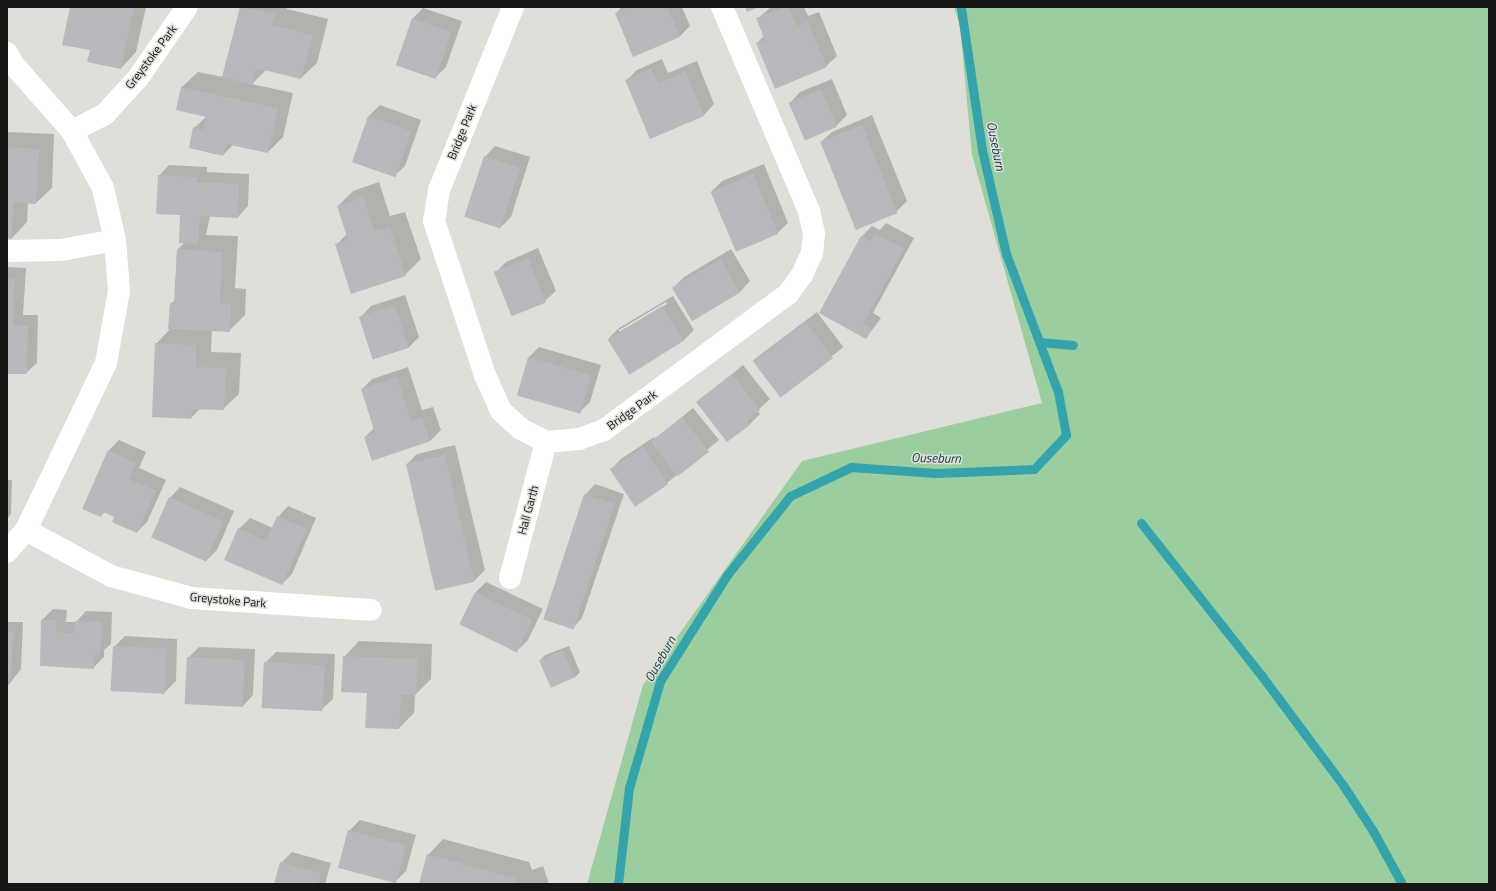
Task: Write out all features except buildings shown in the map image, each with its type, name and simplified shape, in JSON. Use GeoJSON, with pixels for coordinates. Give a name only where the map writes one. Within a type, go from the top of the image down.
{"type":"FeatureCollection","features":[{"type":"Feature","properties":{"kind":"street","name":"Greystoke Park"},"geometry":{"type":"LineString","coordinates":[[72,131],[105,114],[138,78],[186,7]]}},
{"type":"Feature","properties":{"kind":"street","name":"Bridge Park"},"geometry":{"type":"LineString","coordinates":[[513,7],[439,190],[434,221],[485,375],[501,411],[521,429],[546,442],[579,439],[604,430],[788,294],[802,275],[812,253],[814,233],[809,211],[722,7]]}},
{"type":"Feature","properties":{"kind":"street"},"geometry":{"type":"LineString","coordinates":[[7,52],[12,63],[72,131],[103,188],[115,240],[119,291],[106,363],[26,530],[7,552]]}},
{"type":"Feature","properties":{"kind":"street"},"geometry":{"type":"LineString","coordinates":[[7,251],[61,250],[115,240]]}},
{"type":"Feature","properties":{"kind":"street","name":"Hall Garth"},"geometry":{"type":"LineString","coordinates":[[510,578],[546,442]]}},
{"type":"Feature","properties":{"kind":"street","name":"Greystoke Park"},"geometry":{"type":"LineString","coordinates":[[26,530],[111,576],[192,598],[371,610]]}},
{"type":"Feature","properties":{"kind":"green space"},"geometry":{"type":"Polygon","coordinates":[[[954,7],[1489,7],[1489,884],[587,884],[643,685],[802,461],[1042,403],[972,155],[960,26],[954,7]]]}},
{"type":"Feature","properties":{"kind":"waterway","name":"Ouseburn"},"geometry":{"type":"LineString","coordinates":[[618,884],[629,788],[660,681],[727,575],[790,496],[851,467],[936,473],[1034,469],[1066,435],[1058,392],[1006,254],[982,150],[961,7]]}},
{"type":"Feature","properties":{"kind":"waterway"},"geometry":{"type":"LineString","coordinates":[[1039,342],[1073,345]]}},
{"type":"Feature","properties":{"kind":"waterway"},"geometry":{"type":"LineString","coordinates":[[1141,523],[1261,675],[1343,785],[1373,831],[1402,884]]}}]}
